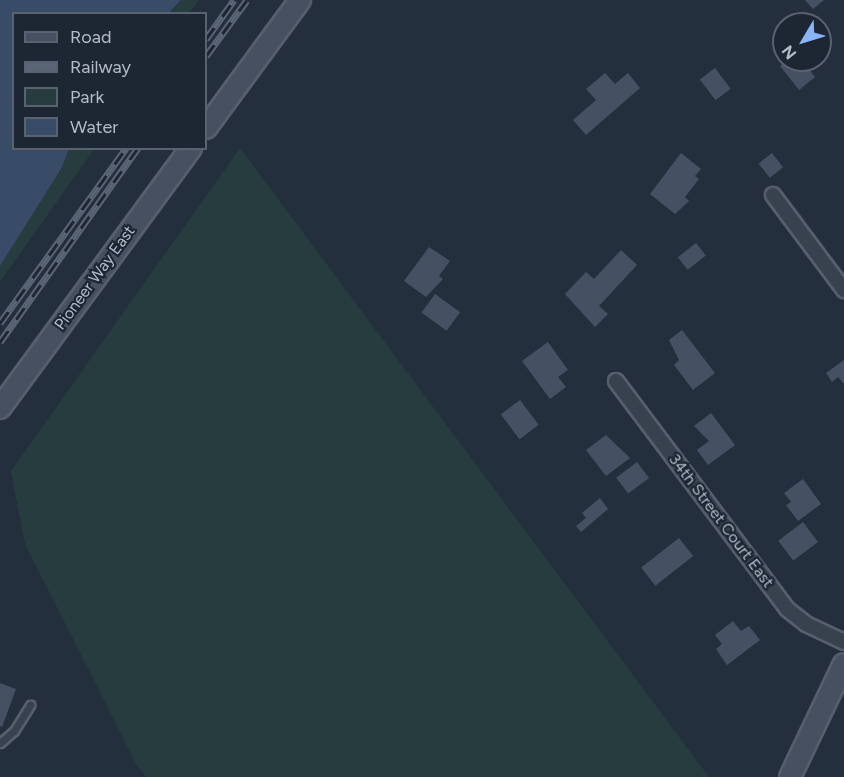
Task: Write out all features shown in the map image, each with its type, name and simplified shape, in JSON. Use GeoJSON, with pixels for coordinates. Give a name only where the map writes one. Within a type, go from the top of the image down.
{"type":"FeatureCollection","features":[{"type":"Feature","properties":{"kind":"main road"},"geometry":{"type":"LineString","coordinates":[[207,127],[300,0]]}},
{"type":"Feature","properties":{"kind":"main road","name":"Pioneer Way East"},"geometry":{"type":"LineString","coordinates":[[0,408],[190,150]]}},
{"type":"Feature","properties":{"kind":"main road"},"geometry":{"type":"LineString","coordinates":[[790,777],[844,664]]}},
{"type":"Feature","properties":{"kind":"street"},"geometry":{"type":"LineString","coordinates":[[773,195],[844,290]]}},
{"type":"Feature","properties":{"kind":"street","name":"34th Street Court East"},"geometry":{"type":"LineString","coordinates":[[616,381],[787,609],[806,624],[844,642]]}},
{"type":"Feature","properties":{"kind":"lane"},"geometry":{"type":"LineString","coordinates":[[0,743],[14,730],[30,705]]}},
{"type":"Feature","properties":{"kind":"green space"},"geometry":{"type":"Polygon","coordinates":[[[181,0],[199,0],[190,12],[171,12],[181,0]]]}},
{"type":"Feature","properties":{"kind":"green space"},"geometry":{"type":"Polygon","coordinates":[[[240,148],[709,777],[146,777],[136,764],[25,544],[11,471],[240,148]]]}},
{"type":"Feature","properties":{"kind":"green space"},"geometry":{"type":"Polygon","coordinates":[[[69,150],[93,150],[0,282],[0,266],[61,169],[69,150]]]}},
{"type":"Feature","properties":{"kind":"water"},"geometry":{"type":"Polygon","coordinates":[[[0,0],[181,0],[170,12],[12,12],[12,150],[69,150],[61,169],[0,266],[0,0]]]}},
{"type":"Feature","properties":{"kind":"building"},"geometry":{"type":"Polygon","coordinates":[[[805,0],[824,0],[813,9],[805,0]]]}},
{"type":"Feature","properties":{"kind":"building"},"geometry":{"type":"Polygon","coordinates":[[[715,68],[731,89],[715,100],[700,79],[715,68]]]}},
{"type":"Feature","properties":{"kind":"building"},"geometry":{"type":"Polygon","coordinates":[[[785,72],[811,72],[815,77],[799,90],[785,72]]]}},
{"type":"Feature","properties":{"kind":"building"},"geometry":{"type":"Polygon","coordinates":[[[605,73],[615,84],[628,73],[640,88],[586,135],[573,120],[596,100],[586,89],[605,73]]]}},
{"type":"Feature","properties":{"kind":"building"},"geometry":{"type":"Polygon","coordinates":[[[681,153],[701,169],[695,176],[699,179],[685,197],[689,201],[675,214],[650,194],[681,153]]]}},
{"type":"Feature","properties":{"kind":"building"},"geometry":{"type":"Polygon","coordinates":[[[772,153],[783,167],[770,178],[759,163],[772,153]]]}},
{"type":"Feature","properties":{"kind":"building"},"geometry":{"type":"Polygon","coordinates":[[[696,243],[706,256],[688,270],[678,257],[696,243]]]}},
{"type":"Feature","properties":{"kind":"building"},"geometry":{"type":"Polygon","coordinates":[[[429,247],[450,261],[439,276],[443,279],[426,297],[404,281],[429,247]]]}},
{"type":"Feature","properties":{"kind":"building"},"geometry":{"type":"Polygon","coordinates":[[[621,250],[637,265],[599,306],[608,314],[595,327],[565,294],[586,272],[594,279],[621,250]]]}},
{"type":"Feature","properties":{"kind":"building"},"geometry":{"type":"Polygon","coordinates":[[[435,294],[460,312],[447,331],[421,313],[435,294]]]}},
{"type":"Feature","properties":{"kind":"building"},"geometry":{"type":"Polygon","coordinates":[[[682,330],[715,373],[693,390],[674,365],[679,360],[669,340],[682,330]]]}},
{"type":"Feature","properties":{"kind":"building"},"geometry":{"type":"Polygon","coordinates":[[[548,342],[568,370],[558,377],[566,387],[550,399],[522,361],[548,342]]]}},
{"type":"Feature","properties":{"kind":"building"},"geometry":{"type":"Polygon","coordinates":[[[844,360],[844,384],[838,377],[832,382],[826,373],[844,360]]]}},
{"type":"Feature","properties":{"kind":"building"},"geometry":{"type":"Polygon","coordinates":[[[520,400],[539,425],[519,439],[501,414],[520,400]]]}},
{"type":"Feature","properties":{"kind":"building"},"geometry":{"type":"Polygon","coordinates":[[[711,413],[735,445],[708,465],[697,450],[709,441],[694,426],[711,413]]]}},
{"type":"Feature","properties":{"kind":"building"},"geometry":{"type":"Polygon","coordinates":[[[606,435],[630,458],[606,476],[586,450],[606,435]]]}},
{"type":"Feature","properties":{"kind":"building"},"geometry":{"type":"Polygon","coordinates":[[[637,462],[649,478],[628,494],[616,478],[637,462]]]}},
{"type":"Feature","properties":{"kind":"building"},"geometry":{"type":"Polygon","coordinates":[[[803,479],[821,504],[798,521],[786,505],[791,502],[784,493],[803,479]]]}},
{"type":"Feature","properties":{"kind":"building"},"geometry":{"type":"Polygon","coordinates":[[[600,498],[608,509],[581,532],[576,526],[586,518],[582,513],[600,498]]]}},
{"type":"Feature","properties":{"kind":"building"},"geometry":{"type":"Polygon","coordinates":[[[803,522],[818,542],[793,561],[778,541],[803,522]]]}},
{"type":"Feature","properties":{"kind":"building"},"geometry":{"type":"Polygon","coordinates":[[[679,538],[693,556],[655,586],[641,568],[679,538]]]}},
{"type":"Feature","properties":{"kind":"building"},"geometry":{"type":"Polygon","coordinates":[[[733,621],[741,631],[749,626],[760,640],[727,665],[716,649],[722,644],[715,635],[733,621]]]}},
{"type":"Feature","properties":{"kind":"building"},"geometry":{"type":"Polygon","coordinates":[[[0,683],[16,689],[2,727],[0,726],[0,683]]]}},
{"type":"Feature","properties":{"kind":"railway"},"geometry":{"type":"LineString","coordinates":[[207,38],[234,0]]}},
{"type":"Feature","properties":{"kind":"railway"},"geometry":{"type":"LineString","coordinates":[[207,55],[247,0]]}},
{"type":"Feature","properties":{"kind":"railway"},"geometry":{"type":"LineString","coordinates":[[0,323],[125,150]]}},
{"type":"Feature","properties":{"kind":"railway"},"geometry":{"type":"LineString","coordinates":[[0,342],[137,150]]}}]}
